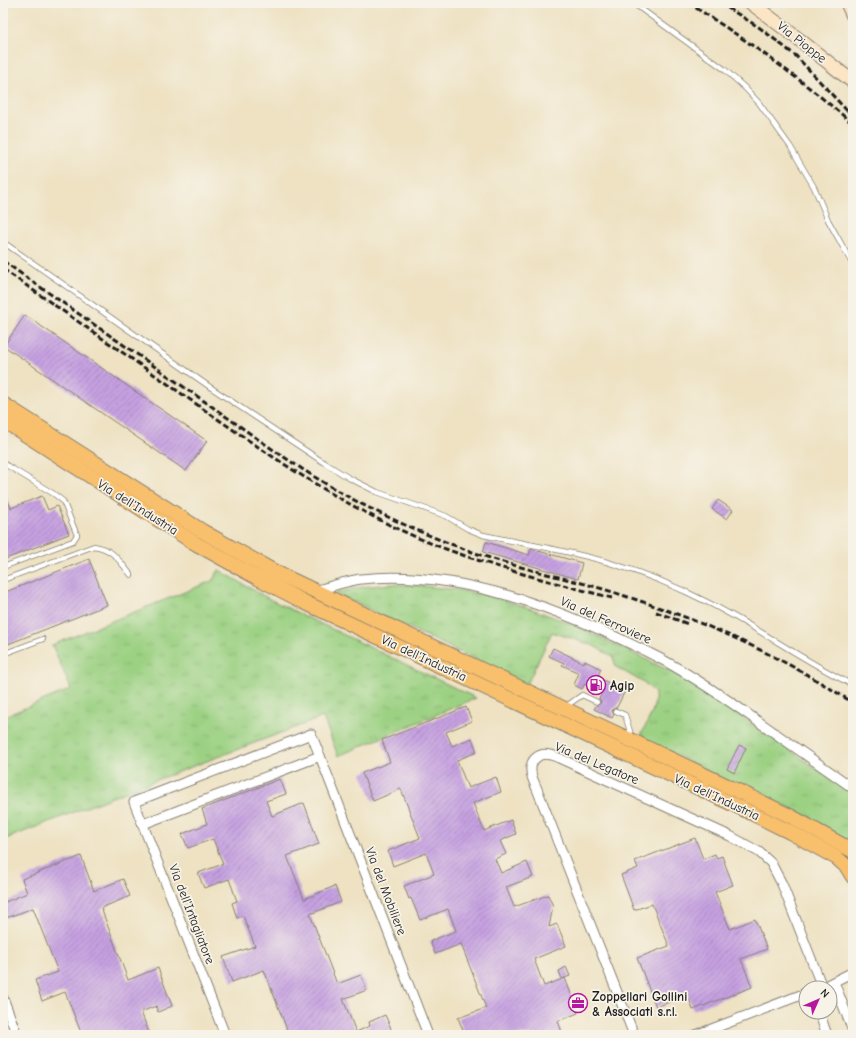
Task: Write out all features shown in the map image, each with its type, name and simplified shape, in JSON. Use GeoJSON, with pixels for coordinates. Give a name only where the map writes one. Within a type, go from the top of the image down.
{"type":"FeatureCollection","features":[{"type":"Feature","properties":{"kind":"main road","name":"Via dell'Industria"},"geometry":{"type":"LineString","coordinates":[[3,404],[202,531],[276,572],[790,816],[853,851]]}},
{"type":"Feature","properties":{"kind":"main road","name":"Via dell'Industria"},"geometry":{"type":"LineString","coordinates":[[3,420],[193,542],[254,576],[314,606],[790,832],[837,858],[847,867],[853,877]]}},
{"type":"Feature","properties":{"kind":"street","name":"Via Pioppe"},"geometry":{"type":"LineString","coordinates":[[751,3],[853,82]]}},
{"type":"Feature","properties":{"kind":"street"},"geometry":{"type":"LineString","coordinates":[[847,3],[853,16]]}},
{"type":"Feature","properties":{"kind":"street","name":"Via del Ferroviere"},"geometry":{"type":"LineString","coordinates":[[314,591],[360,579],[390,577],[424,578],[492,591],[576,619],[663,661],[700,683],[853,788]]}},
{"type":"Feature","properties":{"kind":"street","name":"Via del Mobiliere"},"geometry":{"type":"LineString","coordinates":[[134,802],[311,734],[428,1035]]}},
{"type":"Feature","properties":{"kind":"street","name":"Via del Legatore"},"geometry":{"type":"LineString","coordinates":[[634,1035],[537,790],[531,771],[531,764],[534,759],[541,755],[549,754],[559,758],[730,836],[759,852],[771,863],[782,884],[817,980]]}},
{"type":"Feature","properties":{"kind":"street"},"geometry":{"type":"LineString","coordinates":[[143,824],[320,756]]}},
{"type":"Feature","properties":{"kind":"street","name":"Via dell'Intagliatore"},"geometry":{"type":"LineString","coordinates":[[134,802],[225,1035]]}},
{"type":"Feature","properties":{"kind":"street"},"geometry":{"type":"LineString","coordinates":[[838,980],[849,974],[853,965]]}},
{"type":"Feature","properties":{"kind":"street"},"geometry":{"type":"LineString","coordinates":[[838,992],[853,1031]]}},
{"type":"Feature","properties":{"kind":"street"},"geometry":{"type":"LineString","coordinates":[[696,1035],[798,996]]}},
{"type":"Feature","properties":{"kind":"street"},"geometry":{"type":"LineString","coordinates":[[3,998],[17,1035]]}},
{"type":"Feature","properties":{"kind":"street"},"geometry":{"type":"LineString","coordinates":[[822,1020],[827,1035]]}},
{"type":"Feature","properties":{"kind":"lane"},"geometry":{"type":"LineString","coordinates":[[633,3],[724,69],[759,103],[786,139],[806,173],[814,187],[828,220],[853,265]]}},
{"type":"Feature","properties":{"kind":"lane"},"geometry":{"type":"LineString","coordinates":[[3,242],[210,387],[349,478],[376,492],[446,516],[468,529],[483,535],[608,562],[676,588],[741,620],[824,671],[853,686]]}},
{"type":"Feature","properties":{"kind":"lane"},"geometry":{"type":"LineString","coordinates":[[3,463],[63,501],[77,535],[73,541],[3,567]]}},
{"type":"Feature","properties":{"kind":"lane"},"geometry":{"type":"LineString","coordinates":[[3,580],[94,546],[103,547],[112,552],[131,576]]}},
{"type":"Feature","properties":{"kind":"lane"},"geometry":{"type":"LineString","coordinates":[[3,654],[43,639]]}},
{"type":"Feature","properties":{"kind":"lane"},"geometry":{"type":"LineString","coordinates":[[563,708],[582,694],[598,702]]}},
{"type":"Feature","properties":{"kind":"lane"},"geometry":{"type":"LineString","coordinates":[[616,711],[625,715],[633,742]]}},
{"type":"Feature","properties":{"kind":"green space"},"geometry":{"type":"Polygon","coordinates":[[[219,570],[271,600],[476,698],[338,756],[323,717],[3,840],[3,717],[71,689],[52,645],[212,581],[219,570]]]}},
{"type":"Feature","properties":{"kind":"green space"},"geometry":{"type":"Polygon","coordinates":[[[390,584],[460,590],[490,596],[532,609],[574,625],[668,670],[705,691],[853,794],[853,844],[640,737],[653,710],[655,693],[646,684],[616,667],[613,657],[592,645],[552,632],[527,684],[335,593],[362,587],[390,584]]]}},
{"type":"Feature","properties":{"kind":"building"},"geometry":{"type":"Polygon","coordinates":[[[25,315],[207,441],[186,471],[4,346],[25,315]]]}},
{"type":"Feature","properties":{"kind":"building"},"geometry":{"type":"Polygon","coordinates":[[[3,489],[11,508],[42,496],[48,510],[57,506],[69,534],[3,560],[3,489]]]}},
{"type":"Feature","properties":{"kind":"building"},"geometry":{"type":"Polygon","coordinates":[[[718,500],[733,510],[727,519],[712,509],[718,500]]]}},
{"type":"Feature","properties":{"kind":"building"},"geometry":{"type":"Polygon","coordinates":[[[486,542],[529,555],[531,549],[582,563],[578,579],[483,552],[486,542]]]}},
{"type":"Feature","properties":{"kind":"building"},"geometry":{"type":"Polygon","coordinates":[[[89,559],[107,605],[3,646],[3,593],[89,559]]]}},
{"type":"Feature","properties":{"kind":"building"},"geometry":{"type":"Polygon","coordinates":[[[553,648],[584,663],[585,661],[601,669],[597,677],[625,691],[617,707],[613,709],[612,712],[614,714],[612,718],[594,709],[600,704],[601,701],[599,699],[602,692],[585,684],[582,689],[574,685],[579,673],[562,665],[564,663],[549,656],[553,648]]]}},
{"type":"Feature","properties":{"kind":"building"},"geometry":{"type":"Polygon","coordinates":[[[466,707],[472,721],[446,732],[452,746],[472,738],[477,752],[457,760],[468,788],[496,777],[501,792],[473,803],[484,831],[511,820],[516,834],[500,841],[506,854],[495,859],[501,873],[527,862],[533,877],[506,887],[514,907],[548,895],[553,906],[549,927],[557,924],[566,946],[534,959],[544,986],[565,978],[578,1013],[558,1021],[563,1035],[465,1035],[458,1018],[486,1008],[461,944],[435,954],[430,941],[456,931],[448,909],[420,920],[411,898],[409,899],[404,886],[434,874],[426,853],[393,866],[388,851],[420,838],[401,789],[373,801],[362,773],[390,762],[382,740],[466,707]]]}},
{"type":"Feature","properties":{"kind":"building"},"geometry":{"type":"Polygon","coordinates":[[[739,745],[746,748],[734,773],[727,769],[739,745]]]}},
{"type":"Feature","properties":{"kind":"building"},"geometry":{"type":"Polygon","coordinates":[[[280,779],[286,794],[266,801],[272,816],[304,803],[319,844],[287,856],[304,899],[335,886],[341,902],[310,914],[337,984],[361,975],[367,990],[343,999],[356,1032],[370,1026],[369,1022],[385,1015],[390,1026],[391,1030],[389,1031],[391,1035],[289,1035],[264,970],[232,982],[223,957],[255,946],[243,916],[237,918],[232,903],[237,901],[229,879],[204,888],[198,873],[223,864],[213,839],[188,848],[182,834],[207,824],[202,809],[280,779]]]}},
{"type":"Feature","properties":{"kind":"building"},"geometry":{"type":"Polygon","coordinates":[[[695,838],[703,859],[715,854],[717,858],[722,856],[733,885],[715,892],[730,929],[755,919],[767,949],[741,959],[752,987],[693,1010],[688,995],[656,1007],[637,958],[669,946],[652,904],[634,910],[621,875],[638,868],[635,861],[695,838]]]}},
{"type":"Feature","properties":{"kind":"building"},"geometry":{"type":"Polygon","coordinates":[[[81,856],[94,891],[123,879],[130,896],[101,908],[128,980],[158,968],[172,1006],[158,1012],[156,1006],[141,1012],[150,1035],[82,1035],[65,992],[42,1001],[35,980],[58,972],[33,908],[6,918],[3,910],[3,903],[27,893],[22,879],[81,856]]]}},
{"type":"Feature","properties":{"kind":"building"},"geometry":{"type":"Polygon","coordinates":[[[566,967],[570,976],[562,979],[559,971],[566,967]]]}},
{"type":"Feature","properties":{"kind":"railway"},"geometry":{"type":"LineString","coordinates":[[688,3],[773,60],[853,124]]}},
{"type":"Feature","properties":{"kind":"railway"},"geometry":{"type":"LineString","coordinates":[[720,3],[760,28],[796,56],[851,115]]}},
{"type":"Feature","properties":{"kind":"railway"},"geometry":{"type":"LineString","coordinates":[[3,261],[277,452],[319,480],[363,505],[421,532],[469,551],[499,561],[607,590],[685,617],[771,655],[853,703]]}},
{"type":"Feature","properties":{"kind":"railway"},"geometry":{"type":"LineString","coordinates":[[3,269],[265,452],[356,508],[408,533],[465,556],[612,598]]}},
{"type":"Feature","properties":{"kind":"railway"},"geometry":{"type":"LineString","coordinates":[[656,612],[688,624]]}},
{"type":"Feature","properties":{"kind":"place","name":"Agip"},"geometry":{"type":"Point","coordinates":[596,685]}},
{"type":"Feature","properties":{"kind":"place","name":"Zoppellari Gollini & Associati s.r.l."},"geometry":{"type":"Point","coordinates":[578,1003]}}]}
